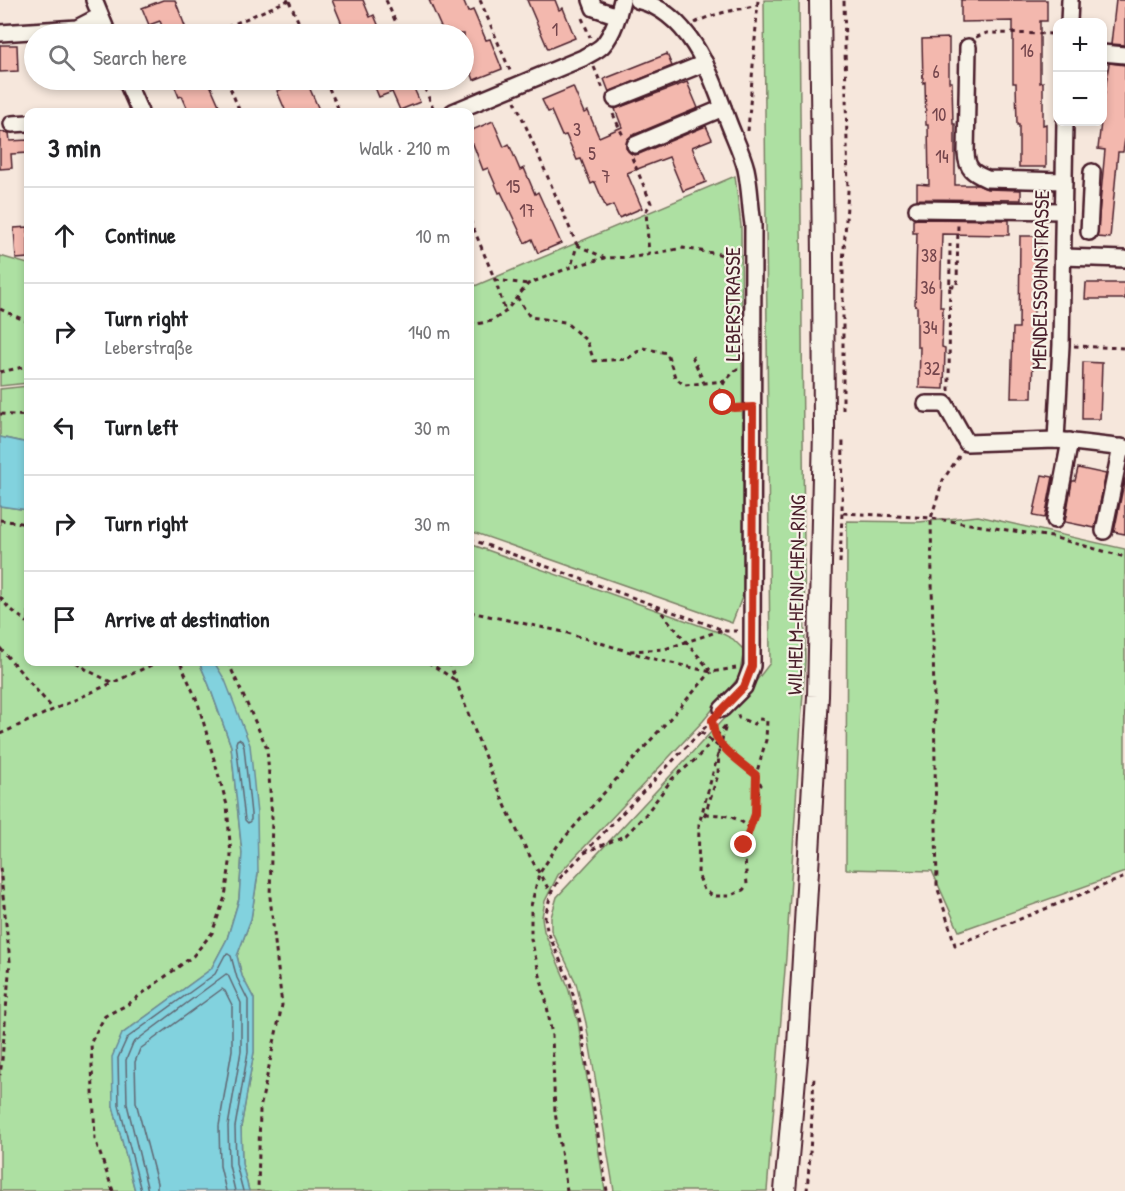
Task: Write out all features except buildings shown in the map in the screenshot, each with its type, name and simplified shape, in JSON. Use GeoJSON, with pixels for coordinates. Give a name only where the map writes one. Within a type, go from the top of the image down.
{"type":"FeatureCollection","features":[{"type":"Feature","properties":{"kind":"main road","name":"WILHELM-HEINICHEN-RING"},"geometry":{"type":"LineString","coordinates":[[785,1191],[798,1045],[818,696],[824,430],[820,0]]}},
{"type":"Feature","properties":{"kind":"street"},"geometry":{"type":"LineString","coordinates":[[94,0],[104,24]]}},
{"type":"Feature","properties":{"kind":"street"},"geometry":{"type":"LineString","coordinates":[[591,0],[594,8],[618,16]]}},
{"type":"Feature","properties":{"kind":"street"},"geometry":{"type":"LineString","coordinates":[[463,108],[602,46],[614,28],[622,0]]}},
{"type":"Feature","properties":{"kind":"street","name":"LEBERSTRASSE"},"geometry":{"type":"LineString","coordinates":[[637,0],[660,9],[684,31],[694,42],[705,63],[746,169],[753,224],[752,666],[744,687],[724,713]]}},
{"type":"Feature","properties":{"kind":"street"},"geometry":{"type":"LineString","coordinates":[[1069,18],[1070,0]]}},
{"type":"Feature","properties":{"kind":"street"},"geometry":{"type":"LineString","coordinates":[[85,24],[100,16]]}},
{"type":"Feature","properties":{"kind":"street"},"geometry":{"type":"LineString","coordinates":[[0,33],[24,31]]}},
{"type":"Feature","properties":{"kind":"street"},"geometry":{"type":"LineString","coordinates":[[917,209],[1063,215],[1089,226],[1092,176],[1064,179],[987,179],[978,176],[969,168],[966,153],[968,46]]}},
{"type":"Feature","properties":{"kind":"street"},"geometry":{"type":"LineString","coordinates":[[1107,54],[1125,56]]}},
{"type":"Feature","properties":{"kind":"street"},"geometry":{"type":"LineString","coordinates":[[610,101],[705,63]]}},
{"type":"Feature","properties":{"kind":"street"},"geometry":{"type":"LineString","coordinates":[[130,90],[138,108]]}},
{"type":"Feature","properties":{"kind":"street"},"geometry":{"type":"LineString","coordinates":[[629,145],[723,108]]}},
{"type":"Feature","properties":{"kind":"street"},"geometry":{"type":"LineString","coordinates":[[12,124],[24,123]]}},
{"type":"Feature","properties":{"kind":"street","name":"MENDELSSOHNSTRASSE"},"geometry":{"type":"LineString","coordinates":[[1055,520],[1063,441],[1061,345],[1065,126]]}},
{"type":"Feature","properties":{"kind":"street"},"geometry":{"type":"LineString","coordinates":[[1063,257],[1125,259]]}},
{"type":"Feature","properties":{"kind":"street"},"geometry":{"type":"LineString","coordinates":[[926,404],[945,404],[967,443],[1063,441],[1123,448],[1104,531]]}},
{"type":"Feature","properties":{"kind":"path"},"geometry":{"type":"LineString","coordinates":[[234,24],[289,0],[300,24]]}},
{"type":"Feature","properties":{"kind":"path"},"geometry":{"type":"LineString","coordinates":[[386,0],[397,24]]}},
{"type":"Feature","properties":{"kind":"path"},"geometry":{"type":"LineString","coordinates":[[480,0],[577,245],[572,267]]}},
{"type":"Feature","properties":{"kind":"path"},"geometry":{"type":"LineString","coordinates":[[748,134],[758,0]]}},
{"type":"Feature","properties":{"kind":"path"},"geometry":{"type":"LineString","coordinates":[[684,31],[701,20],[758,5]]}},
{"type":"Feature","properties":{"kind":"path"},"geometry":{"type":"LineString","coordinates":[[578,10],[590,38],[602,46]]}},
{"type":"Feature","properties":{"kind":"path"},"geometry":{"type":"LineString","coordinates":[[968,46],[980,34],[987,33],[1053,34]]}},
{"type":"Feature","properties":{"kind":"path"},"geometry":{"type":"LineString","coordinates":[[588,54],[629,145],[651,203],[646,211],[649,255]]}},
{"type":"Feature","properties":{"kind":"path"},"geometry":{"type":"LineString","coordinates":[[231,90],[238,108]]}},
{"type":"Feature","properties":{"kind":"path"},"geometry":{"type":"LineString","coordinates":[[330,90],[338,108]]}},
{"type":"Feature","properties":{"kind":"path"},"geometry":{"type":"LineString","coordinates":[[425,90],[433,108]]}},
{"type":"Feature","properties":{"kind":"path"},"geometry":{"type":"LineString","coordinates":[[950,286],[957,286],[958,209]]}},
{"type":"Feature","properties":{"kind":"path"},"geometry":{"type":"LineString","coordinates":[[474,230],[495,280],[505,312]]}},
{"type":"Feature","properties":{"kind":"path"},"geometry":{"type":"LineString","coordinates":[[945,404],[950,390],[950,244]]}},
{"type":"Feature","properties":{"kind":"path"},"geometry":{"type":"LineString","coordinates":[[577,245],[605,258]]}},
{"type":"Feature","properties":{"kind":"path"},"geometry":{"type":"LineString","coordinates":[[495,280],[528,284],[572,267],[605,258],[635,257],[683,249],[719,254],[753,270]]}},
{"type":"Feature","properties":{"kind":"path"},"geometry":{"type":"LineString","coordinates":[[474,323],[492,321],[505,312],[528,284]]}},
{"type":"Feature","properties":{"kind":"path"},"geometry":{"type":"LineString","coordinates":[[517,297],[530,317],[565,322],[587,341],[594,361],[627,359],[643,348],[667,353],[675,377],[684,385],[725,381]]}},
{"type":"Feature","properties":{"kind":"path"},"geometry":{"type":"LineString","coordinates":[[0,309],[24,319]]}},
{"type":"Feature","properties":{"kind":"path"},"geometry":{"type":"LineString","coordinates":[[1061,345],[1125,348]]}},
{"type":"Feature","properties":{"kind":"path"},"geometry":{"type":"LineString","coordinates":[[692,356],[704,383]]}},
{"type":"Feature","properties":{"kind":"path"},"geometry":{"type":"LineString","coordinates":[[753,365],[737,369],[725,381],[719,392],[723,403],[734,408],[753,407]]}},
{"type":"Feature","properties":{"kind":"path"},"geometry":{"type":"LineString","coordinates":[[0,372],[24,367]]}},
{"type":"Feature","properties":{"kind":"path"},"geometry":{"type":"LineString","coordinates":[[0,414],[24,416]]}},
{"type":"Feature","properties":{"kind":"path"},"geometry":{"type":"LineString","coordinates":[[967,443],[943,480],[931,518],[937,886],[955,945],[1125,877]]}},
{"type":"Feature","properties":{"kind":"path"},"geometry":{"type":"LineString","coordinates":[[842,513],[931,518],[1052,537],[1125,557]]}},
{"type":"Feature","properties":{"kind":"path"},"geometry":{"type":"LineString","coordinates":[[0,520],[24,523]]}},
{"type":"Feature","properties":{"kind":"path"},"geometry":{"type":"LineString","coordinates":[[474,540],[724,630],[753,632]]}},
{"type":"Feature","properties":{"kind":"path"},"geometry":{"type":"LineString","coordinates":[[0,597],[24,620]]}},
{"type":"Feature","properties":{"kind":"path"},"geometry":{"type":"LineString","coordinates":[[656,606],[711,672]]}},
{"type":"Feature","properties":{"kind":"path"},"geometry":{"type":"LineString","coordinates":[[474,613],[564,632],[650,658],[711,672],[752,666]]}},
{"type":"Feature","properties":{"kind":"path"},"geometry":{"type":"LineString","coordinates":[[627,651],[664,650],[724,630]]}},
{"type":"Feature","properties":{"kind":"path"},"geometry":{"type":"LineString","coordinates":[[0,648],[53,709]]}},
{"type":"Feature","properties":{"kind":"path"},"geometry":{"type":"LineString","coordinates":[[82,666],[112,682]]}},
{"type":"Feature","properties":{"kind":"path"},"geometry":{"type":"LineString","coordinates":[[0,734],[149,666]]}},
{"type":"Feature","properties":{"kind":"path"},"geometry":{"type":"LineString","coordinates":[[113,1191],[95,1139],[91,1042],[105,1016],[127,1005],[193,956],[212,933],[225,897],[231,856],[227,806],[198,703],[182,666]]}},
{"type":"Feature","properties":{"kind":"path"},"geometry":{"type":"LineString","coordinates":[[230,666],[267,748],[272,818],[270,897],[282,1005],[260,1109],[258,1191]]}},
{"type":"Feature","properties":{"kind":"path"},"geometry":{"type":"LineString","coordinates":[[434,666],[456,681]]}},
{"type":"Feature","properties":{"kind":"path"},"geometry":{"type":"LineString","coordinates":[[450,666],[492,777],[539,874],[551,893]]}},
{"type":"Feature","properties":{"kind":"path"},"geometry":{"type":"LineString","coordinates":[[567,1191],[555,1112],[552,1036],[531,939],[531,906],[539,874],[558,845],[711,672]]}},
{"type":"Feature","properties":{"kind":"path"},"geometry":{"type":"LineString","coordinates":[[608,1191],[580,1022],[570,983],[547,930],[545,917],[551,893],[560,878],[701,732],[724,713]]}},
{"type":"Feature","properties":{"kind":"path"},"geometry":{"type":"LineString","coordinates":[[699,824],[705,814],[718,775],[720,745],[716,736],[724,713]]}},
{"type":"Feature","properties":{"kind":"path"},"geometry":{"type":"LineString","coordinates":[[724,713],[754,724],[759,719],[766,720],[766,740],[756,775]]}},
{"type":"Feature","properties":{"kind":"path"},"geometry":{"type":"LineString","coordinates":[[584,853],[626,835],[646,814],[672,779],[696,759],[712,741],[716,736],[726,725],[720,745],[699,824],[698,874],[704,890],[713,896],[730,896],[743,890],[747,885],[744,845],[755,814],[755,800],[761,785],[756,775],[720,745],[712,741],[701,732]]}},
{"type":"Feature","properties":{"kind":"path"},"geometry":{"type":"LineString","coordinates":[[705,814],[726,815],[742,821],[750,828]]}},
{"type":"Feature","properties":{"kind":"path"},"geometry":{"type":"LineString","coordinates":[[0,867],[10,962],[0,1075]]}},
{"type":"Feature","properties":{"kind":"green space"},"geometry":{"type":"Polygon","coordinates":[[[764,0],[799,0],[805,661],[786,957],[767,1191],[614,1191],[586,1023],[576,983],[551,930],[551,917],[557,897],[743,698],[770,663],[764,0]]]}},
{"type":"Feature","properties":{"kind":"green space"},"geometry":{"type":"Polygon","coordinates":[[[735,176],[741,226],[744,592],[732,623],[474,532],[474,286],[735,176]]]}},
{"type":"Feature","properties":{"kind":"green space"},"geometry":{"type":"Polygon","coordinates":[[[0,256],[24,263],[24,383],[0,386],[0,256]]]}},
{"type":"Feature","properties":{"kind":"green space"},"geometry":{"type":"Polygon","coordinates":[[[24,386],[24,442],[0,437],[0,389],[24,386]]]}},
{"type":"Feature","properties":{"kind":"green space"},"geometry":{"type":"Polygon","coordinates":[[[0,506],[24,509],[24,666],[201,666],[231,746],[242,853],[239,899],[227,939],[211,969],[122,1034],[113,1106],[135,1191],[0,1191],[0,506]]]}},
{"type":"Feature","properties":{"kind":"green space"},"geometry":{"type":"Polygon","coordinates":[[[978,516],[1125,549],[1125,872],[959,931],[932,871],[846,869],[847,521],[919,522],[978,516]]]}},
{"type":"Feature","properties":{"kind":"green space"},"geometry":{"type":"Polygon","coordinates":[[[474,545],[721,633],[733,639],[744,650],[739,677],[703,721],[558,875],[545,901],[542,917],[544,931],[567,984],[578,1022],[605,1191],[249,1191],[242,1164],[241,1127],[254,1052],[254,999],[242,976],[237,956],[251,919],[258,873],[215,666],[474,666],[474,545]]]}},
{"type":"Feature","properties":{"kind":"water"},"geometry":{"type":"Polygon","coordinates":[[[0,437],[24,442],[24,509],[0,506],[0,437]]]}},
{"type":"Feature","properties":{"kind":"water"},"geometry":{"type":"Polygon","coordinates":[[[201,666],[216,666],[225,680],[250,745],[257,814],[258,873],[251,919],[237,956],[242,976],[254,999],[254,1052],[241,1127],[242,1164],[249,1191],[135,1191],[113,1106],[112,1057],[122,1034],[211,969],[227,939],[239,899],[242,853],[231,746],[201,666]]]}},
{"type":"Feature","properties":{"kind":"route"},"geometry":{"type":"LineString","coordinates":[[723,403],[734,408],[753,407],[752,666],[744,687],[712,720],[716,736],[721,743],[756,775],[755,814],[744,845]]}}]}
